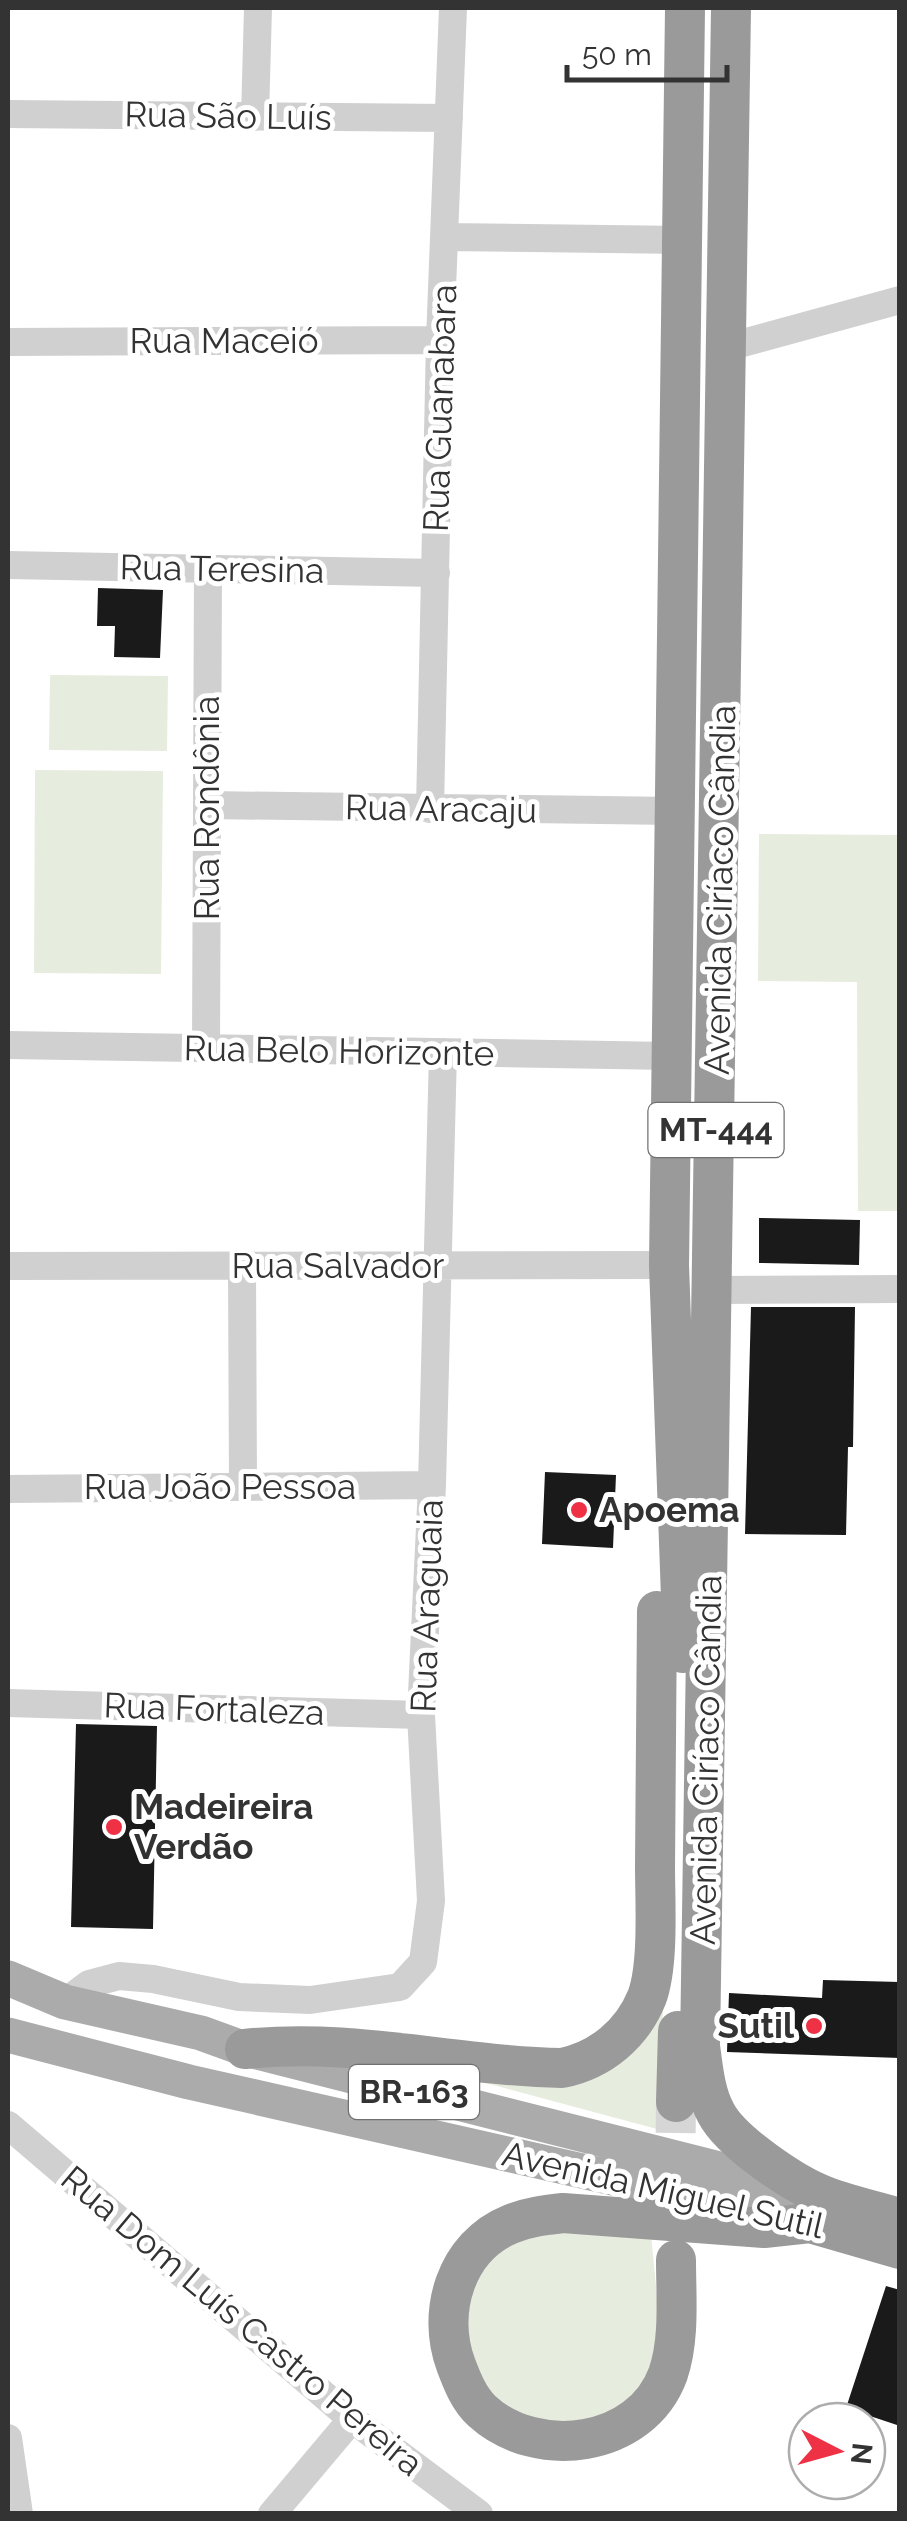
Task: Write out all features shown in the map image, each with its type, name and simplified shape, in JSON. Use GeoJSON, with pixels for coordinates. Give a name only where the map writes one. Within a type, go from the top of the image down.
{"type":"FeatureCollection","features":[{"type":"Feature","properties":{"kind":"highway","name":"Avenida Ciríaco Cândia"},"geometry":{"type":"LineString","coordinates":[[671,1312],[670,1056],[686,8]]}},
{"type":"Feature","properties":{"kind":"highway","name":"Avenida Ciríaco Cândia"},"geometry":{"type":"LineString","coordinates":[[731,8],[700,2005],[704,2077],[715,2112],[728,2132],[746,2148],[835,2214]]}},
{"type":"Feature","properties":{"kind":"highway","name":"MT-444"},"geometry":{"type":"LineString","coordinates":[[245,2049],[286,2044],[334,2046],[562,2068],[608,2049],[638,2016],[648,1993],[655,1930],[658,1461],[671,1312]]}},
{"type":"Feature","properties":{"kind":"highway"},"geometry":{"type":"LineString","coordinates":[[671,1312],[685,1721],[676,2102]]}},
{"type":"Feature","properties":{"kind":"highway"},"geometry":{"type":"LineString","coordinates":[[676,2260],[674,2345],[668,2372],[659,2393],[634,2418],[587,2440],[562,2443],[512,2431],[482,2411],[470,2396],[451,2350],[447,2319],[454,2286],[464,2262],[484,2240],[509,2224],[563,2213],[764,2228],[835,2214]]}},
{"type":"Feature","properties":{"kind":"highway","name":"BR-163"},"geometry":{"type":"LineString","coordinates":[[835,2214],[900,2218]]}},
{"type":"Feature","properties":{"kind":"highway","name":"BR-163"},"geometry":{"type":"LineString","coordinates":[[835,2214],[900,2249]]}},
{"type":"Feature","properties":{"kind":"main road","name":"Avenida Miguel Sutil"},"geometry":{"type":"LineString","coordinates":[[8,1978],[64,2002],[200,2033],[245,2049],[835,2214]]}},
{"type":"Feature","properties":{"kind":"main road","name":"Avenida Miguel Sutil"},"geometry":{"type":"LineString","coordinates":[[8,2035],[189,2082],[835,2214]]}},
{"type":"Feature","properties":{"kind":"street"},"geometry":{"type":"LineString","coordinates":[[255,117],[258,8]]}},
{"type":"Feature","properties":{"kind":"street","name":"Rua Guanabara"},"geometry":{"type":"LineString","coordinates":[[430,809],[440,340],[453,8]]}},
{"type":"Feature","properties":{"kind":"street","name":"Rua São Luís"},"geometry":{"type":"LineString","coordinates":[[8,114],[449,118]]}},
{"type":"Feature","properties":{"kind":"street"},"geometry":{"type":"LineString","coordinates":[[446,237],[684,240]]}},
{"type":"Feature","properties":{"kind":"street"},"geometry":{"type":"LineString","coordinates":[[728,347],[900,300]]}},
{"type":"Feature","properties":{"kind":"street","name":"Rua Maceió"},"geometry":{"type":"LineString","coordinates":[[8,342],[440,340]]}},
{"type":"Feature","properties":{"kind":"street","name":"Rua Teresina"},"geometry":{"type":"LineString","coordinates":[[8,565],[436,573]]}},
{"type":"Feature","properties":{"kind":"street","name":"Rua Rondônia"},"geometry":{"type":"LineString","coordinates":[[206,1048],[208,569]]}},
{"type":"Feature","properties":{"kind":"street","name":"Rua Aracaju"},"geometry":{"type":"LineString","coordinates":[[207,806],[675,811]]}},
{"type":"Feature","properties":{"kind":"street","name":"Rua Belo Horizonte"},"geometry":{"type":"LineString","coordinates":[[8,1044],[670,1056]]}},
{"type":"Feature","properties":{"kind":"street","name":"Rua Araguaia"},"geometry":{"type":"LineString","coordinates":[[64,2002],[89,1984],[119,1976],[239,1997],[310,2000],[400,1987],[423,1962],[431,1901],[422,1714],[443,1052]]}},
{"type":"Feature","properties":{"kind":"street","name":"Rua Salvador"},"geometry":{"type":"LineString","coordinates":[[8,1266],[669,1265]]}},
{"type":"Feature","properties":{"kind":"street"},"geometry":{"type":"LineString","coordinates":[[242,1267],[243,1487]]}},
{"type":"Feature","properties":{"kind":"street"},"geometry":{"type":"LineString","coordinates":[[714,1290],[900,1290]]}},
{"type":"Feature","properties":{"kind":"street","name":"Rua João Pessoa"},"geometry":{"type":"LineString","coordinates":[[8,1489],[432,1485]]}},
{"type":"Feature","properties":{"kind":"street","name":"Rua Fortaleza"},"geometry":{"type":"LineString","coordinates":[[8,1703],[422,1714]]}},
{"type":"Feature","properties":{"kind":"street"},"geometry":{"type":"LineString","coordinates":[[200,2033],[239,1997]]}},
{"type":"Feature","properties":{"kind":"street","name":"Rua Dom Luís Castro Pereira"},"geometry":{"type":"LineString","coordinates":[[8,2125],[352,2418],[479,2514]]}},
{"type":"Feature","properties":{"kind":"street","name":"Avenida Miguel Sutil"},"geometry":{"type":"LineString","coordinates":[[835,2214],[900,2202]]}},
{"type":"Feature","properties":{"kind":"street","name":"Avenida Miguel Sutil"},"geometry":{"type":"LineString","coordinates":[[835,2214],[900,2268]]}},
{"type":"Feature","properties":{"kind":"street"},"geometry":{"type":"LineString","coordinates":[[272,2514],[352,2418]]}},
{"type":"Feature","properties":{"kind":"street"},"geometry":{"type":"LineString","coordinates":[[8,2438],[19,2514]]}},
{"type":"Feature","properties":{"kind":"shaded area"},"geometry":{"type":"Polygon","coordinates":[[[50,675],[168,676],[167,751],[49,750],[50,675]]]}},
{"type":"Feature","properties":{"kind":"shaded area"},"geometry":{"type":"Polygon","coordinates":[[[35,770],[163,771],[161,974],[34,973],[35,770]]]}},
{"type":"Feature","properties":{"kind":"shaded area"},"geometry":{"type":"Polygon","coordinates":[[[759,834],[899,835],[899,1211],[858,1211],[857,982],[758,981],[759,834]]]}},
{"type":"Feature","properties":{"kind":"shaded area"},"geometry":{"type":"Polygon","coordinates":[[[664,1989],[657,2129],[441,2071],[520,2080],[664,1989]]]}},
{"type":"Feature","properties":{"kind":"shaded area"},"geometry":{"type":"Polygon","coordinates":[[[547,2230],[651,2235],[660,2327],[651,2376],[609,2420],[537,2425],[482,2388],[469,2361],[465,2305],[482,2264],[500,2247],[547,2230]]]}},
{"type":"Feature","properties":{"kind":"building"},"geometry":{"type":"Polygon","coordinates":[[[98,588],[163,590],[160,658],[114,657],[115,626],[97,626],[98,588]]]}},
{"type":"Feature","properties":{"kind":"building"},"geometry":{"type":"Polygon","coordinates":[[[759,1218],[860,1220],[859,1265],[759,1263],[759,1218]]]}},
{"type":"Feature","properties":{"kind":"building"},"geometry":{"type":"Polygon","coordinates":[[[751,1307],[855,1307],[853,1447],[848,1447],[846,1535],[745,1534],[751,1307]]]}},
{"type":"Feature","properties":{"kind":"building","name":"Apoema"},"geometry":{"type":"Polygon","coordinates":[[[545,1472],[616,1475],[613,1548],[542,1544],[545,1472]]]}},
{"type":"Feature","properties":{"kind":"building","name":"Madeireira Verdão"},"geometry":{"type":"Polygon","coordinates":[[[76,1724],[157,1726],[153,1929],[71,1927],[76,1724]]]}},
{"type":"Feature","properties":{"kind":"building","name":"Sutil"},"geometry":{"type":"Polygon","coordinates":[[[823,1980],[900,1982],[900,2058],[727,2052],[729,1993],[822,1998],[823,1980]]]}},
{"type":"Feature","properties":{"kind":"building"},"geometry":{"type":"Polygon","coordinates":[[[886,2286],[900,2290],[900,2426],[887,2422],[887,2401],[848,2401],[886,2286]]]}},
{"type":"Feature","properties":{"kind":"tunnel"},"geometry":{"type":"LineString","coordinates":[[675,2193],[676,2102]]}},
{"type":"Feature","properties":{"kind":"place","name":"Apoema"},"geometry":{"type":"Point","coordinates":[579,1510]}},
{"type":"Feature","properties":{"kind":"place","name":"Madeireira Verdão"},"geometry":{"type":"Point","coordinates":[114,1827]}},
{"type":"Feature","properties":{"kind":"place","name":"Sutil"},"geometry":{"type":"Point","coordinates":[814,2026]}}]}
